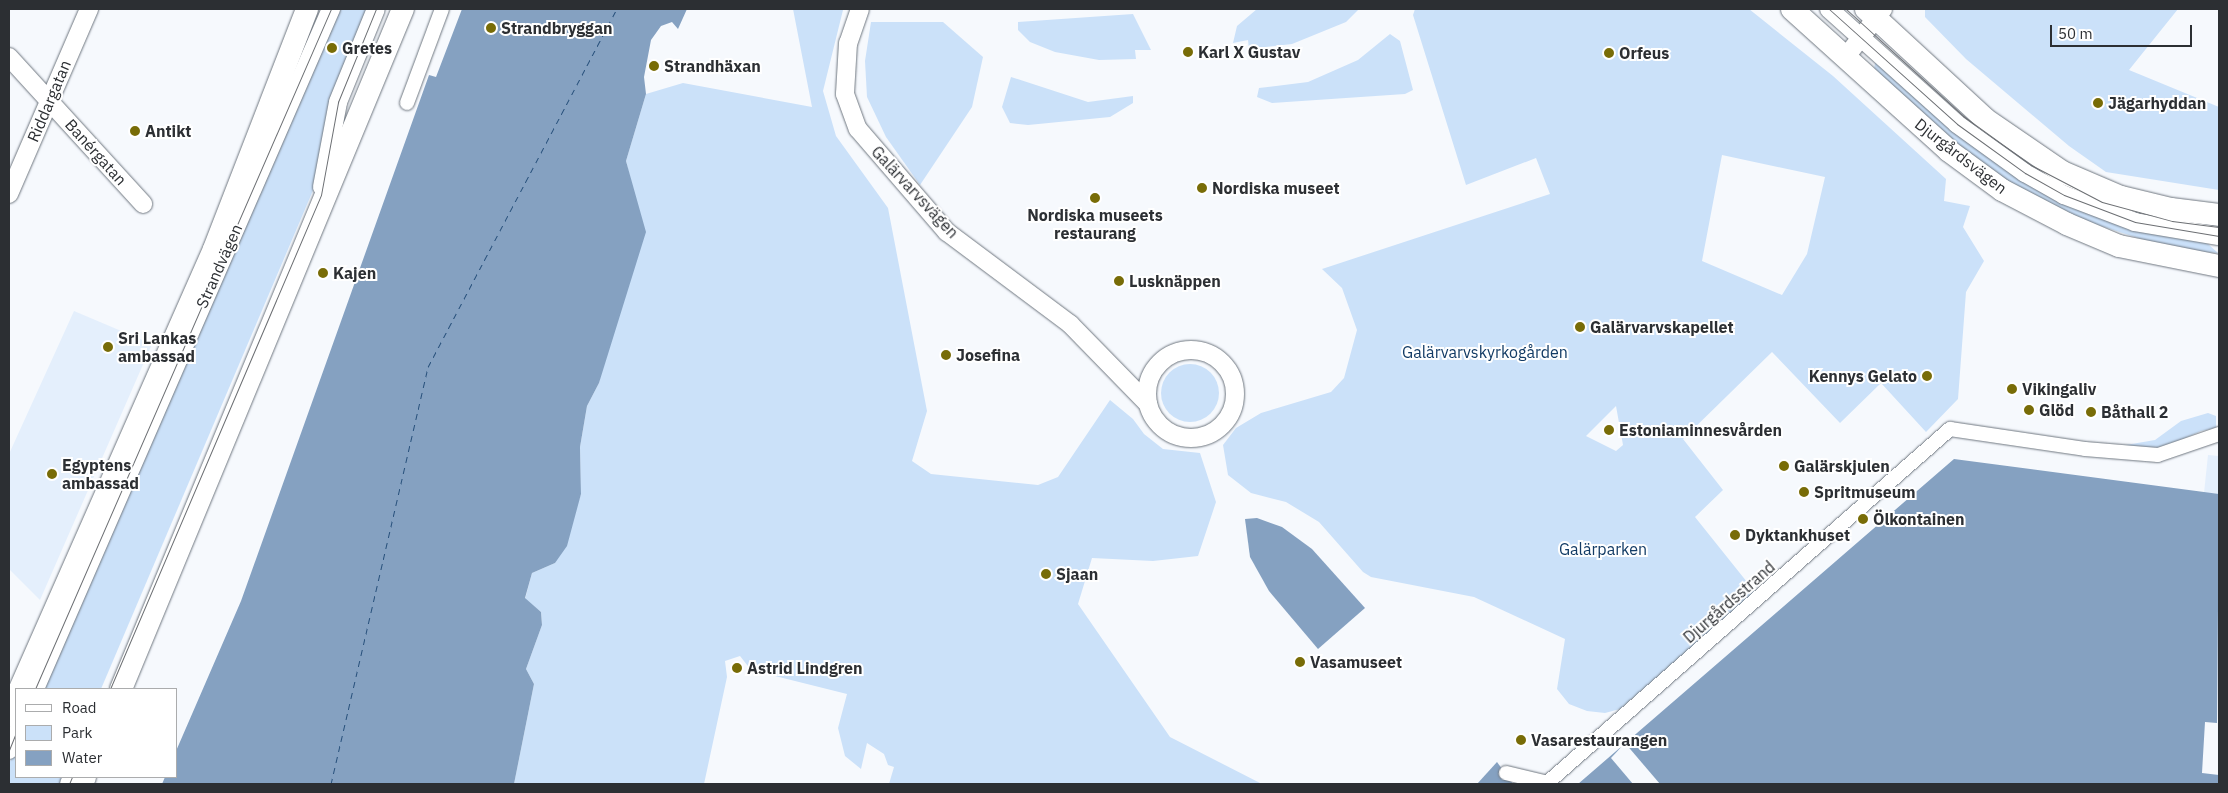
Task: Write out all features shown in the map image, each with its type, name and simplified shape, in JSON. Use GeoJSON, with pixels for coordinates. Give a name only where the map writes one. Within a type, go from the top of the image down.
{"type":"FeatureCollection","features":[{"type":"Feature","properties":{"kind":"street","name":"Riddargatan"},"geometry":{"type":"LineString","coordinates":[[9,194],[89,9]]}},
{"type":"Feature","properties":{"kind":"street","name":"Strandvägen"},"geometry":{"type":"LineString","coordinates":[[20,688],[214,249],[307,9]]}},
{"type":"Feature","properties":{"kind":"street","name":"Strandvägen"},"geometry":{"type":"LineString","coordinates":[[35,688],[331,9]]}},
{"type":"Feature","properties":{"kind":"street"},"geometry":{"type":"LineString","coordinates":[[110,688],[321,195],[338,102],[376,9]]}},
{"type":"Feature","properties":{"kind":"street"},"geometry":{"type":"LineString","coordinates":[[121,688],[404,9]]}},
{"type":"Feature","properties":{"kind":"street"},"geometry":{"type":"LineString","coordinates":[[407,103],[442,9]]}},
{"type":"Feature","properties":{"kind":"street","name":"Galärvarvsvägen"},"geometry":{"type":"LineString","coordinates":[[860,9],[848,43],[845,94],[858,129],[947,232],[1070,324],[1148,404],[1160,425],[1171,433],[1198,438],[1223,425],[1235,400],[1230,371],[1208,352],[1193,350],[1178,352],[1155,370]]}},
{"type":"Feature","properties":{"kind":"street","name":"Djurgårdsvägen"},"geometry":{"type":"LineString","coordinates":[[1792,9],[1948,151],[2002,190],[2033,208],[2120,246],[2219,266]]}},
{"type":"Feature","properties":{"kind":"street","name":"Djurgårdsvägen"},"geometry":{"type":"LineString","coordinates":[[1829,9],[1872,20],[1994,141],[2068,187],[2137,212],[2219,227]]}},
{"type":"Feature","properties":{"kind":"street","name":"Djurgårdsvägen"},"geometry":{"type":"LineString","coordinates":[[1846,9],[1872,20],[1985,119],[2062,172],[2120,197],[2171,209],[2219,215]]}},
{"type":"Feature","properties":{"kind":"street"},"geometry":{"type":"LineString","coordinates":[[1845,58],[1872,20]]}},
{"type":"Feature","properties":{"kind":"street","name":"Djurgårdsvägen"},"geometry":{"type":"LineString","coordinates":[[1872,20],[1957,124],[2026,173],[2064,195],[2135,222],[2219,236]]}},
{"type":"Feature","properties":{"kind":"street","name":"Banérgatan"},"geometry":{"type":"LineString","coordinates":[[9,57],[143,204]]}},
{"type":"Feature","properties":{"kind":"street"},"geometry":{"type":"LineString","coordinates":[[1117,371],[1139,373],[1155,370]]}},
{"type":"Feature","properties":{"kind":"street"},"geometry":{"type":"LineString","coordinates":[[1148,404],[1149,380],[1155,370]]}},
{"type":"Feature","properties":{"kind":"street","name":"Djurgårdsstrand"},"geometry":{"type":"LineString","coordinates":[[1547,784],[1950,430],[2085,449],[2158,456],[2219,434]]}},
{"type":"Feature","properties":{"kind":"street"},"geometry":{"type":"LineString","coordinates":[[9,716],[15,701]]}},
{"type":"Feature","properties":{"kind":"street"},"geometry":{"type":"LineString","coordinates":[[9,750],[15,735]]}},
{"type":"Feature","properties":{"kind":"street"},"geometry":{"type":"LineString","coordinates":[[1506,773],[1547,784]]}},
{"type":"Feature","properties":{"kind":"shaded area"},"geometry":{"type":"Polygon","coordinates":[[[74,311],[152,344],[40,600],[9,569],[9,454],[74,311]]]}},
{"type":"Feature","properties":{"kind":"shaded area"},"geometry":{"type":"Polygon","coordinates":[[[2208,455],[2219,456],[2219,494],[2204,493],[2208,455]]]}},
{"type":"Feature","properties":{"kind":"green space"},"geometry":{"type":"Polygon","coordinates":[[[338,9],[369,9],[317,181],[101,688],[41,688],[338,9]]]}},
{"type":"Feature","properties":{"kind":"green space"},"geometry":{"type":"Polygon","coordinates":[[[793,9],[843,10],[823,91],[836,136],[888,208],[927,411],[912,461],[931,474],[1038,485],[1058,477],[1110,400],[1133,419],[1144,434],[1163,449],[1200,453],[1216,502],[1198,556],[1153,561],[1092,558],[1078,604],[1170,737],[1262,784],[889,784],[894,767],[888,765],[884,754],[867,743],[861,769],[845,756],[838,728],[847,694],[751,670],[740,656],[725,661],[727,677],[704,784],[514,784],[534,684],[526,669],[542,625],[541,612],[525,599],[532,573],[555,563],[581,494],[580,447],[587,406],[599,383],[634,193],[626,161],[646,94],[683,83],[812,107],[793,9]]]}},
{"type":"Feature","properties":{"kind":"green space"},"geometry":{"type":"Polygon","coordinates":[[[1257,9],[1359,9],[1346,22],[1292,44],[1249,49],[1248,40],[1233,43],[1237,26],[1257,9]]]}},
{"type":"Feature","properties":{"kind":"green space"},"geometry":{"type":"Polygon","coordinates":[[[1415,9],[1749,9],[1833,76],[1946,179],[1944,201],[1970,206],[1963,227],[1984,261],[1966,292],[1958,399],[1926,432],[1881,383],[1840,423],[1772,352],[1683,439],[1723,490],[1695,517],[1755,592],[1620,709],[1605,713],[1587,711],[1569,704],[1557,689],[1565,639],[1474,597],[1371,577],[1363,572],[1319,522],[1286,502],[1251,493],[1228,475],[1223,445],[1236,428],[1261,413],[1331,392],[1344,378],[1357,330],[1342,288],[1322,269],[1550,194],[1536,158],[1466,185],[1413,15],[1415,9]],[[1722,155],[1702,261],[1782,295],[1807,254],[1825,177],[1722,155]],[[1616,406],[1586,436],[1616,451],[1623,445],[1616,406]]]}},
{"type":"Feature","properties":{"kind":"green space"},"geometry":{"type":"Polygon","coordinates":[[[1925,9],[2178,9],[2129,70],[2219,107],[2219,190],[2106,172],[2069,146],[1966,59],[1925,17],[1925,9]]]}},
{"type":"Feature","properties":{"kind":"green space"},"geometry":{"type":"Polygon","coordinates":[[[1133,14],[1151,50],[1135,50],[1136,59],[1099,60],[1055,52],[1030,42],[1018,30],[1018,22],[1133,14]]]}},
{"type":"Feature","properties":{"kind":"green space"},"geometry":{"type":"Polygon","coordinates":[[[871,22],[943,22],[983,57],[972,107],[920,185],[886,137],[867,97],[865,61],[871,22]]]}},
{"type":"Feature","properties":{"kind":"green space"},"geometry":{"type":"Polygon","coordinates":[[[1390,34],[1400,41],[1413,90],[1405,94],[1272,103],[1257,97],[1259,88],[1308,82],[1358,60],[1390,34]]]}},
{"type":"Feature","properties":{"kind":"green space"},"geometry":{"type":"Polygon","coordinates":[[[1882,61],[1991,159],[2208,244],[2218,253],[2175,250],[2058,212],[1983,166],[1874,70],[1875,63],[1882,61]]]}},
{"type":"Feature","properties":{"kind":"green space"},"geometry":{"type":"Polygon","coordinates":[[[1011,77],[1088,102],[1133,96],[1133,103],[1110,117],[1028,125],[1010,123],[1002,107],[1011,77]]]}},
{"type":"Feature","properties":{"kind":"green space"},"geometry":{"type":"Polygon","coordinates":[[[1190,364],[1201,366],[1214,377],[1219,393],[1217,404],[1206,417],[1190,422],[1179,420],[1166,409],[1161,393],[1163,382],[1174,369],[1190,364]]]}},
{"type":"Feature","properties":{"kind":"green space"},"geometry":{"type":"Polygon","coordinates":[[[2208,413],[2216,416],[2216,428],[2201,431],[2157,451],[2120,446],[2155,440],[2181,421],[2208,413]]]}},
{"type":"Feature","properties":{"kind":"green space"},"geometry":{"type":"Polygon","coordinates":[[[15,749],[15,778],[63,778],[60,784],[9,784],[9,764],[15,749]]]}},
{"type":"Feature","properties":{"kind":"water"},"geometry":{"type":"Polygon","coordinates":[[[462,9],[687,9],[678,29],[672,22],[661,26],[651,40],[644,77],[646,94],[626,161],[646,232],[599,383],[587,406],[580,447],[581,494],[567,546],[555,563],[532,573],[525,598],[541,612],[542,625],[526,669],[534,684],[514,784],[162,784],[165,778],[178,778],[178,746],[241,601],[429,75],[436,77],[462,9]]]}},
{"type":"Feature","properties":{"kind":"water"},"geometry":{"type":"Polygon","coordinates":[[[1954,459],[2219,494],[2217,723],[2205,722],[2202,773],[2219,775],[2219,784],[1578,784],[1954,459]]]}},
{"type":"Feature","properties":{"kind":"water"},"geometry":{"type":"Polygon","coordinates":[[[1257,518],[1282,527],[1312,549],[1365,608],[1318,649],[1269,591],[1250,557],[1245,519],[1257,518]]]}},
{"type":"Feature","properties":{"kind":"water"},"geometry":{"type":"Polygon","coordinates":[[[1497,762],[1513,784],[1477,784],[1497,762]]]}},
{"type":"Feature","properties":{"kind":"pier"},"geometry":{"type":"Polygon","coordinates":[[[1625,743],[1660,784],[1633,784],[1611,758],[1625,743]]]}},
{"type":"Feature","properties":{"kind":"ferry route"},"geometry":{"type":"LineString","coordinates":[[331,784],[428,367],[617,9]]}},
{"type":"Feature","properties":{"kind":"tram line"},"geometry":{"type":"LineString","coordinates":[[35,688],[331,9]]}},
{"type":"Feature","properties":{"kind":"tram line"},"geometry":{"type":"LineString","coordinates":[[110,688],[321,195],[338,102],[376,9]]}},
{"type":"Feature","properties":{"kind":"tram line"},"geometry":{"type":"LineString","coordinates":[[1829,9],[1957,124],[2025,173],[2064,195],[2135,222],[2219,236]]}},
{"type":"Feature","properties":{"kind":"tram line"},"geometry":{"type":"LineString","coordinates":[[1846,9],[1963,116],[2031,165],[2102,202],[2172,221],[2219,227]]}},
{"type":"Feature","properties":{"kind":"tram line"},"geometry":{"type":"LineString","coordinates":[[9,750],[15,735]]}},
{"type":"Feature","properties":{"kind":"tram line"},"geometry":{"type":"LineString","coordinates":[[69,784],[72,778]]}},
{"type":"Feature","properties":{"kind":"place","name":"Strandbryggan"},"geometry":{"type":"Point","coordinates":[491,28]}},
{"type":"Feature","properties":{"kind":"place","name":"Gretes"},"geometry":{"type":"Point","coordinates":[332,48]}},
{"type":"Feature","properties":{"kind":"place","name":"Karl X Gustav"},"geometry":{"type":"Point","coordinates":[1188,52]}},
{"type":"Feature","properties":{"kind":"place","name":"Orfeus"},"geometry":{"type":"Point","coordinates":[1609,53]}},
{"type":"Feature","properties":{"kind":"place","name":"Strandhäxan"},"geometry":{"type":"Point","coordinates":[654,66]}},
{"type":"Feature","properties":{"kind":"place","name":"Jägarhyddan"},"geometry":{"type":"Point","coordinates":[2098,103]}},
{"type":"Feature","properties":{"kind":"place","name":"Antikt"},"geometry":{"type":"Point","coordinates":[135,131]}},
{"type":"Feature","properties":{"kind":"place","name":"Nordiska museet"},"geometry":{"type":"Point","coordinates":[1202,188]}},
{"type":"Feature","properties":{"kind":"place","name":"Nordiska museets restaurang"},"geometry":{"type":"Point","coordinates":[1095,198]}},
{"type":"Feature","properties":{"kind":"place","name":"Kajen"},"geometry":{"type":"Point","coordinates":[323,273]}},
{"type":"Feature","properties":{"kind":"place","name":"Lusknäppen"},"geometry":{"type":"Point","coordinates":[1119,281]}},
{"type":"Feature","properties":{"kind":"place","name":"Galärvarvskapellet"},"geometry":{"type":"Point","coordinates":[1580,327]}},
{"type":"Feature","properties":{"kind":"place","name":"Sri Lankas ambassad"},"geometry":{"type":"Point","coordinates":[108,347]}},
{"type":"Feature","properties":{"kind":"place","name":"Josefina"},"geometry":{"type":"Point","coordinates":[946,355]}},
{"type":"Feature","properties":{"kind":"place","name":"Kennys Gelato"},"geometry":{"type":"Point","coordinates":[1927,376]}},
{"type":"Feature","properties":{"kind":"place","name":"Vikingaliv"},"geometry":{"type":"Point","coordinates":[2012,389]}},
{"type":"Feature","properties":{"kind":"place","name":"Glöd"},"geometry":{"type":"Point","coordinates":[2029,410]}},
{"type":"Feature","properties":{"kind":"place","name":"Båthall 2"},"geometry":{"type":"Point","coordinates":[2091,412]}},
{"type":"Feature","properties":{"kind":"place","name":"Estoniaminnesvården"},"geometry":{"type":"Point","coordinates":[1609,430]}},
{"type":"Feature","properties":{"kind":"place","name":"Galärskjulen"},"geometry":{"type":"Point","coordinates":[1784,466]}},
{"type":"Feature","properties":{"kind":"place","name":"Egyptens ambassad"},"geometry":{"type":"Point","coordinates":[52,474]}},
{"type":"Feature","properties":{"kind":"place","name":"Spritmuseum"},"geometry":{"type":"Point","coordinates":[1804,492]}},
{"type":"Feature","properties":{"kind":"place","name":"Ölkontainen"},"geometry":{"type":"Point","coordinates":[1863,519]}},
{"type":"Feature","properties":{"kind":"place","name":"Dyktankhuset"},"geometry":{"type":"Point","coordinates":[1735,535]}},
{"type":"Feature","properties":{"kind":"place","name":"Sjaan"},"geometry":{"type":"Point","coordinates":[1046,574]}},
{"type":"Feature","properties":{"kind":"place","name":"Vasamuseet"},"geometry":{"type":"Point","coordinates":[1300,662]}},
{"type":"Feature","properties":{"kind":"place","name":"Astrid Lindgren"},"geometry":{"type":"Point","coordinates":[737,668]}},
{"type":"Feature","properties":{"kind":"place","name":"Vasarestaurangen"},"geometry":{"type":"Point","coordinates":[1521,740]}},
{"type":"Feature","properties":{"kind":"park label","name":"Galärvarvskyrkogården"},"geometry":{"type":"Point","coordinates":[1485,352]}},
{"type":"Feature","properties":{"kind":"park label","name":"Galärparken"},"geometry":{"type":"Point","coordinates":[1603,549]}}]}
